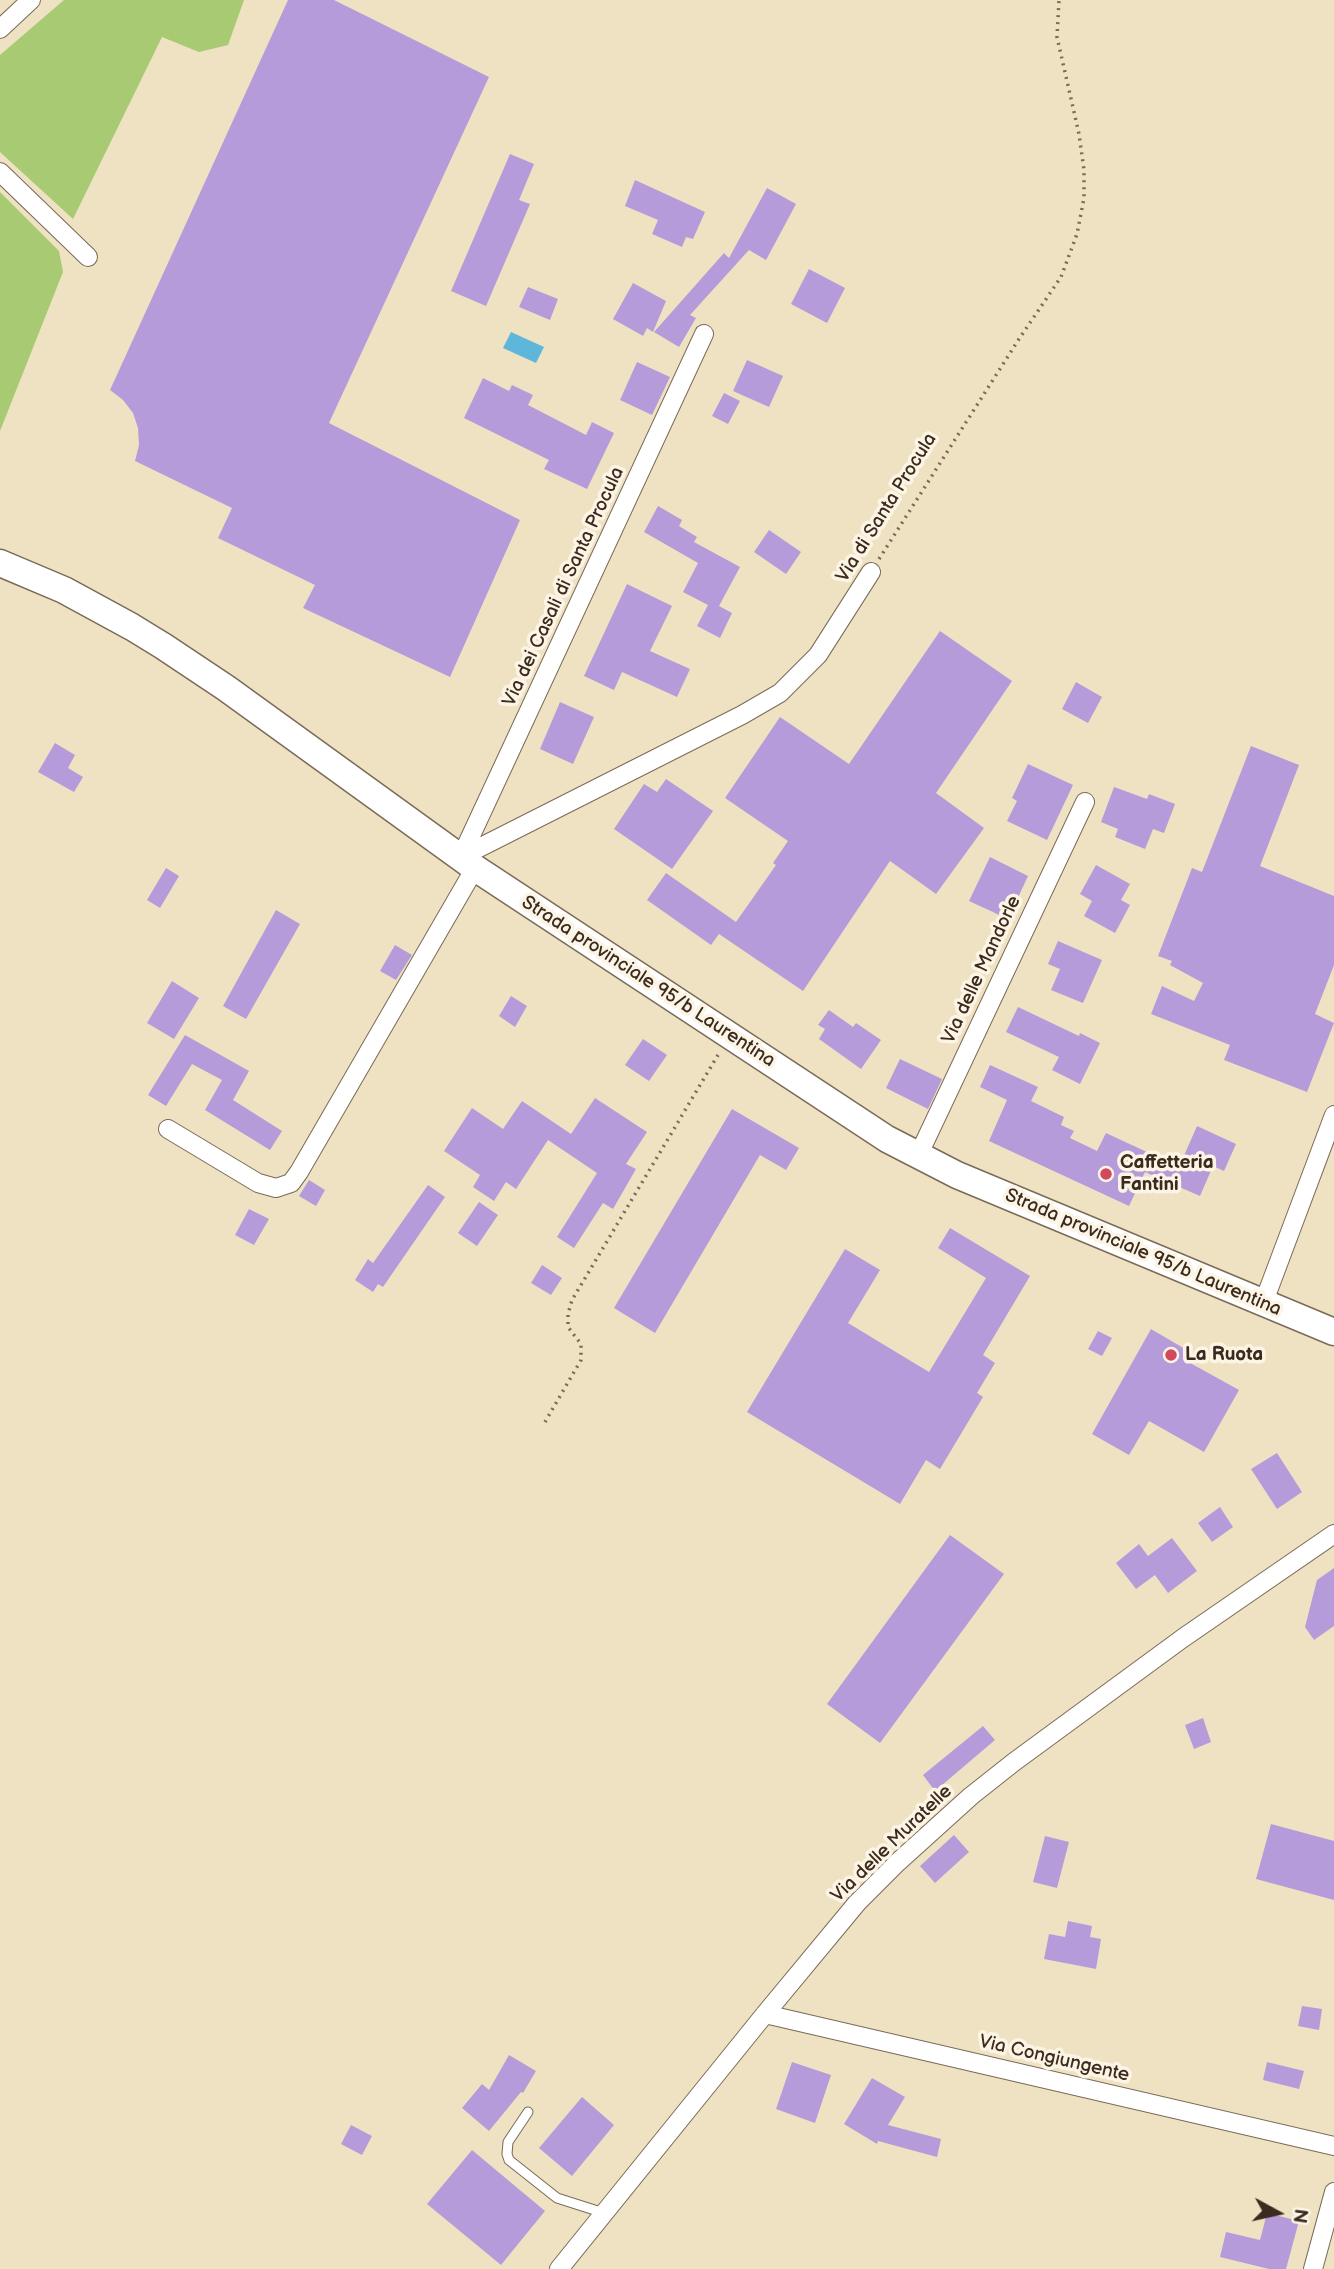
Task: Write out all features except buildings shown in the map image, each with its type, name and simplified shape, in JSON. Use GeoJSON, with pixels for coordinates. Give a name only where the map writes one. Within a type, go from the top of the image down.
{"type":"FeatureCollection","features":[{"type":"Feature","properties":{"kind":"main road","name":"Strada provinciale 95/b Laurentina"},"geometry":{"type":"LineString","coordinates":[[0,563],[64,590],[153,640],[226,688],[468,862],[838,1108],[918,1156],[1047,1214],[1334,1332]]}},
{"type":"Feature","properties":{"kind":"street"},"geometry":{"type":"LineString","coordinates":[[0,29],[31,0]]}},
{"type":"Feature","properties":{"kind":"street"},"geometry":{"type":"LineString","coordinates":[[0,172],[88,257]]}},
{"type":"Feature","properties":{"kind":"street","name":"Via dei Casali di Santa Procula"},"geometry":{"type":"LineString","coordinates":[[168,1129],[258,1183],[281,1188],[291,1183],[299,1172],[468,862],[704,334]]}},
{"type":"Feature","properties":{"kind":"street","name":"Via di Santa Procula"},"geometry":{"type":"LineString","coordinates":[[468,862],[780,693],[818,655],[871,572]]}},
{"type":"Feature","properties":{"kind":"street","name":"Via delle Mandorle"},"geometry":{"type":"LineString","coordinates":[[918,1156],[1085,802]]}},
{"type":"Feature","properties":{"kind":"street"},"geometry":{"type":"LineString","coordinates":[[1263,1304],[1334,1115]]}},
{"type":"Feature","properties":{"kind":"street","name":"Via delle Muratelle"},"geometry":{"type":"LineString","coordinates":[[559,2269],[870,1889],[971,1796],[1183,1638],[1334,1534]]}},
{"type":"Feature","properties":{"kind":"street","name":"Via Congiungente"},"geometry":{"type":"LineString","coordinates":[[765,2014],[1334,2146]]}},
{"type":"Feature","properties":{"kind":"street"},"geometry":{"type":"LineString","coordinates":[[1313,2269],[1334,2192]]}},
{"type":"Feature","properties":{"kind":"lane"},"geometry":{"type":"LineString","coordinates":[[528,2112],[508,2142],[509,2160],[557,2198],[604,2213]]}},
{"type":"Feature","properties":{"kind":"path","name":"Via di Santa Procula"},"geometry":{"type":"LineString","coordinates":[[871,572],[1061,277],[1077,234],[1084,198],[1084,170],[1079,134],[1056,37],[1059,0]]}},
{"type":"Feature","properties":{"kind":"path"},"geometry":{"type":"LineString","coordinates":[[545,1422],[581,1360],[581,1344],[568,1327],[572,1300],[729,1035]]}},
{"type":"Feature","properties":{"kind":"green space"},"geometry":{"type":"Polygon","coordinates":[[[64,0],[244,0],[228,45],[199,52],[162,37],[73,219],[0,152],[0,55],[64,0]]]}},
{"type":"Feature","properties":{"kind":"green space"},"geometry":{"type":"Polygon","coordinates":[[[0,192],[59,251],[63,272],[0,431],[0,192]]]}},
{"type":"Feature","properties":{"kind":"water"},"geometry":{"type":"Polygon","coordinates":[[[511,332],[544,347],[536,363],[503,348],[511,332]]]}},
{"type":"Feature","properties":{"kind":"place","name":"Caffetteria Fantini"},"geometry":{"type":"Point","coordinates":[1106,1174]}},
{"type":"Feature","properties":{"kind":"place","name":"La Ruota"},"geometry":{"type":"Point","coordinates":[1171,1355]}}]}
